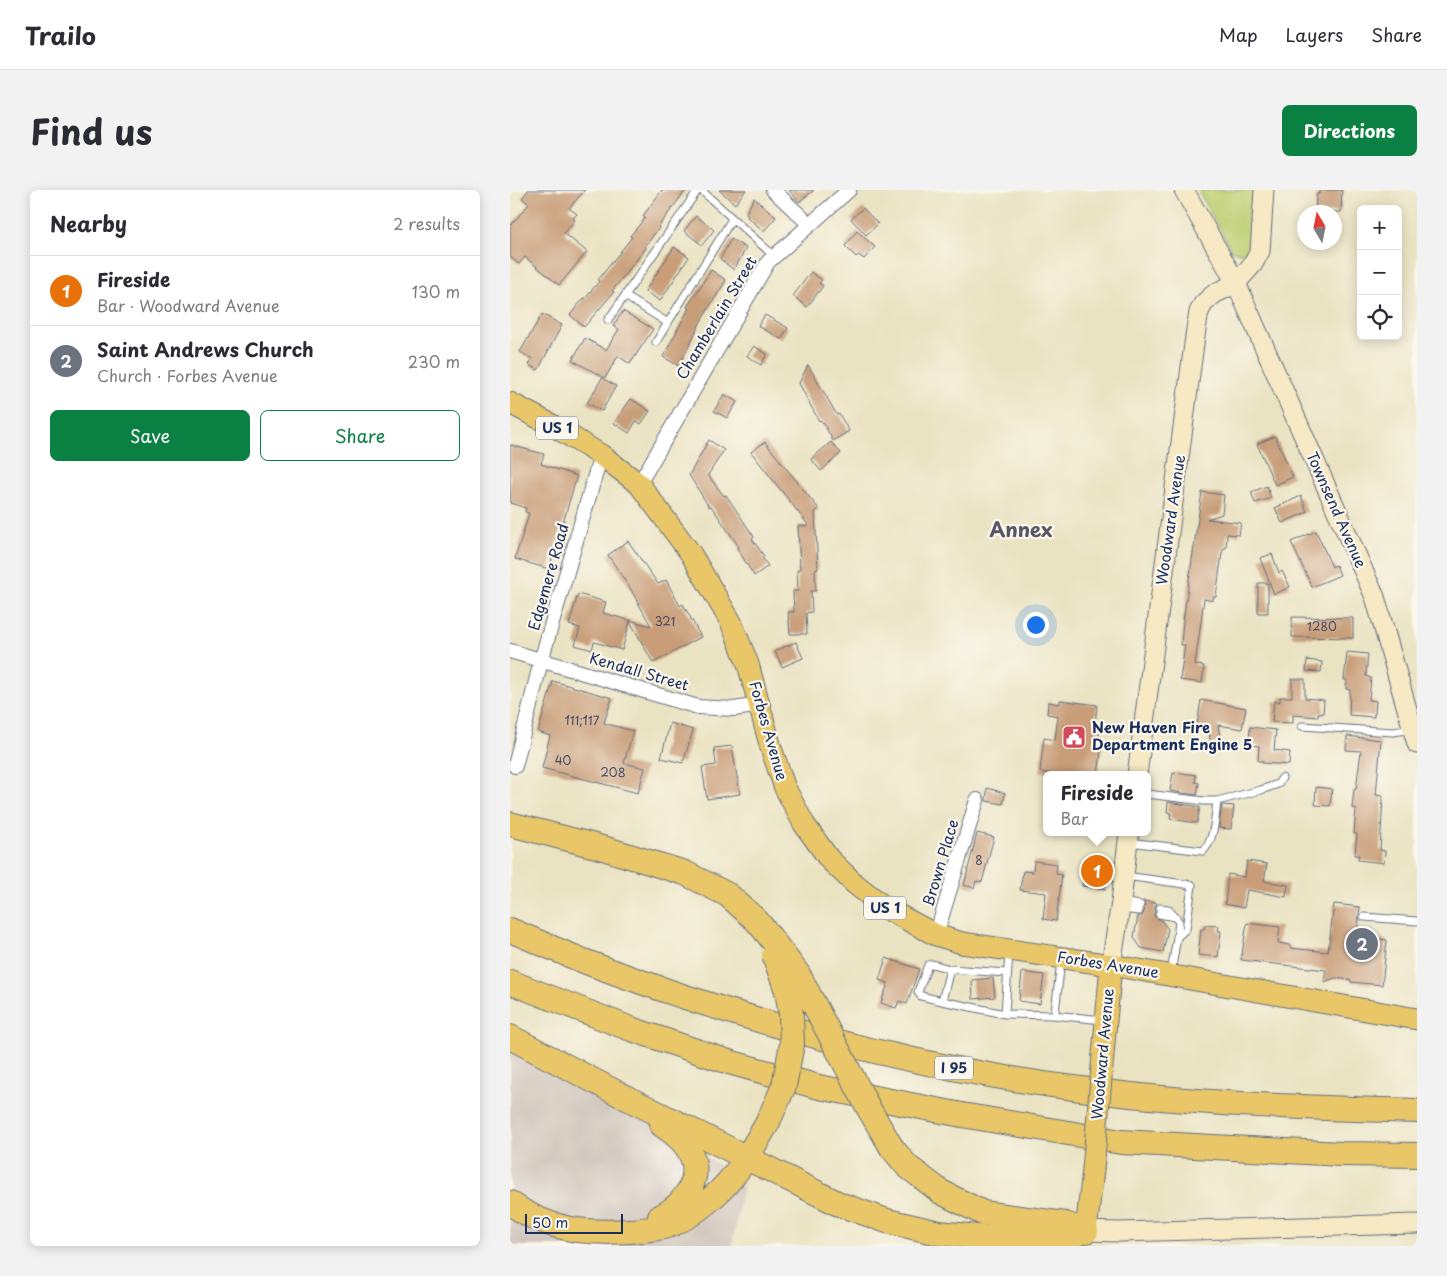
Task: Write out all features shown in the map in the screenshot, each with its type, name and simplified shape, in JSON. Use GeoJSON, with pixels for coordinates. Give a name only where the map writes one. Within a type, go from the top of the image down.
{"type":"FeatureCollection","features":[{"type":"Feature","properties":{"kind":"highway"},"geometry":{"type":"LineString","coordinates":[[510,824],[686,873],[728,895],[756,920],[798,974],[869,1109],[892,1148],[907,1166],[941,1192],[983,1213],[1065,1224],[1086,1238]]}},
{"type":"Feature","properties":{"kind":"highway","name":"I 95"},"geometry":{"type":"LineString","coordinates":[[510,930],[596,966],[708,1005],[846,1044],[938,1065],[1070,1088],[1175,1100],[1270,1106],[1417,1111]]}},
{"type":"Feature","properties":{"kind":"highway"},"geometry":{"type":"LineString","coordinates":[[510,1203],[547,1224],[587,1232],[612,1232],[643,1230],[674,1223],[714,1197],[733,1177],[747,1158],[767,1124],[784,1086],[792,1044],[791,1014],[787,991],[766,934]]}},
{"type":"Feature","properties":{"kind":"highway"},"geometry":{"type":"LineString","coordinates":[[510,982],[595,1016],[729,1062],[819,1087],[962,1115],[1120,1142],[1342,1154],[1417,1155]]}},
{"type":"Feature","properties":{"kind":"highway"},"geometry":{"type":"LineString","coordinates":[[510,1037],[620,1095],[839,1204],[887,1221],[938,1234],[1027,1242],[1086,1238]]}},
{"type":"Feature","properties":{"kind":"highway"},"geometry":{"type":"LineString","coordinates":[[612,1232],[650,1221],[671,1211],[689,1191],[694,1175],[694,1164],[687,1147],[675,1135],[620,1095]]}},
{"type":"Feature","properties":{"kind":"main road","name":"Townsend Avenue"},"geometry":{"type":"LineString","coordinates":[[1184,190],[1236,283],[1375,597],[1415,736]]}},
{"type":"Feature","properties":{"kind":"main road"},"geometry":{"type":"LineString","coordinates":[[1236,283],[1253,264],[1260,251],[1264,190]]}},
{"type":"Feature","properties":{"kind":"main road","name":"Woodward Avenue"},"geometry":{"type":"LineString","coordinates":[[1138,771],[1196,329],[1203,304],[1214,294],[1236,283]]}},
{"type":"Feature","properties":{"kind":"main road","name":"Forbes Avenue"},"geometry":{"type":"LineString","coordinates":[[510,404],[552,425],[601,455],[639,484],[691,554],[731,622],[748,664],[771,748],[785,788],[804,824],[829,859],[854,884],[887,909],[936,935],[962,942],[1111,965],[1417,1019]]}},
{"type":"Feature","properties":{"kind":"main road","name":"Woodward Avenue"},"geometry":{"type":"LineString","coordinates":[[1086,1238],[1111,965],[1121,905],[1129,837]]}},
{"type":"Feature","properties":{"kind":"main road"},"geometry":{"type":"LineString","coordinates":[[1086,1238],[1118,1232],[1417,1224]]}},
{"type":"Feature","properties":{"kind":"street"},"geometry":{"type":"LineString","coordinates":[[773,190],[809,224]]}},
{"type":"Feature","properties":{"kind":"street","name":"Chamberlain Street"},"geometry":{"type":"LineString","coordinates":[[639,484],[768,262],[849,190]]}},
{"type":"Feature","properties":{"kind":"street","name":"Edgemere Road"},"geometry":{"type":"LineString","coordinates":[[514,766],[542,660],[601,455]]}},
{"type":"Feature","properties":{"kind":"street","name":"Kendall Street"},"geometry":{"type":"LineString","coordinates":[[510,651],[698,706],[734,709],[760,705]]}},
{"type":"Feature","properties":{"kind":"street","name":"Brown Place"},"geometry":{"type":"LineString","coordinates":[[936,935],[977,800]]}},
{"type":"Feature","properties":{"kind":"lane"},"geometry":{"type":"LineString","coordinates":[[608,320],[700,190],[774,256]]}},
{"type":"Feature","properties":{"kind":"lane"},"geometry":{"type":"LineString","coordinates":[[656,342],[732,219]]}},
{"type":"Feature","properties":{"kind":"lane"},"geometry":{"type":"LineString","coordinates":[[625,296],[668,323]]}},
{"type":"Feature","properties":{"kind":"lane"},"geometry":{"type":"LineString","coordinates":[[1302,726],[1393,732],[1415,736]]}},
{"type":"Feature","properties":{"kind":"lane"},"geometry":{"type":"LineString","coordinates":[[1151,794],[1204,801],[1217,800],[1261,790],[1278,784],[1282,778]]}},
{"type":"Feature","properties":{"kind":"lane"},"geometry":{"type":"LineString","coordinates":[[1129,837],[1203,851],[1208,846],[1212,832],[1217,800]]}},
{"type":"Feature","properties":{"kind":"lane"},"geometry":{"type":"LineString","coordinates":[[1124,876],[1192,885],[1186,929],[1177,937]]}},
{"type":"Feature","properties":{"kind":"lane"},"geometry":{"type":"LineString","coordinates":[[1121,905],[1140,908]]}},
{"type":"Feature","properties":{"kind":"lane"},"geometry":{"type":"LineString","coordinates":[[1159,911],[1168,909],[1179,922],[1171,976]]}},
{"type":"Feature","properties":{"kind":"lane"},"geometry":{"type":"LineString","coordinates":[[1364,917],[1417,921]]}},
{"type":"Feature","properties":{"kind":"lane"},"geometry":{"type":"LineString","coordinates":[[1005,1014],[1009,949]]}},
{"type":"Feature","properties":{"kind":"lane"},"geometry":{"type":"LineString","coordinates":[[1053,1015],[1056,1012],[1062,958]]}},
{"type":"Feature","properties":{"kind":"lane"},"geometry":{"type":"LineString","coordinates":[[1007,973],[950,969],[932,964],[928,965],[918,992],[921,996],[1005,1014],[1053,1015],[1106,1020]]}},
{"type":"Feature","properties":{"kind":"lane"},"geometry":{"type":"LineString","coordinates":[[942,1001],[950,969]]}},
{"type":"Feature","properties":{"kind":"shaded area"},"geometry":{"type":"Polygon","coordinates":[[[510,1037],[621,1095],[743,1183],[732,1246],[510,1246],[510,1037]]]}},
{"type":"Feature","properties":{"kind":"green space"},"geometry":{"type":"Polygon","coordinates":[[[1198,190],[1256,190],[1251,249],[1242,253],[1232,251],[1198,190]]]}},
{"type":"Feature","properties":{"kind":"building"},"geometry":{"type":"Polygon","coordinates":[[[528,190],[585,190],[569,208],[577,214],[573,218],[575,220],[564,233],[587,252],[559,285],[525,257],[519,264],[510,257],[510,226],[529,204],[522,198],[528,190]]]}},
{"type":"Feature","properties":{"kind":"building"},"geometry":{"type":"Polygon","coordinates":[[[662,190],[686,190],[658,227],[645,246],[646,248],[612,291],[614,292],[584,327],[570,315],[585,299],[632,237],[630,236],[645,218],[643,216],[662,190]]]}},
{"type":"Feature","properties":{"kind":"building"},"geometry":{"type":"Polygon","coordinates":[[[719,190],[746,190],[735,204],[719,190]]]}},
{"type":"Feature","properties":{"kind":"building"},"geometry":{"type":"Polygon","coordinates":[[[789,190],[814,190],[799,202],[789,190]]]}},
{"type":"Feature","properties":{"kind":"building"},"geometry":{"type":"Polygon","coordinates":[[[1319,190],[1342,190],[1341,205],[1316,205],[1317,194],[1319,194],[1319,190]]]}},
{"type":"Feature","properties":{"kind":"building"},"geometry":{"type":"Polygon","coordinates":[[[754,198],[776,217],[764,231],[747,217],[746,213],[754,198]]]}},
{"type":"Feature","properties":{"kind":"building"},"geometry":{"type":"Polygon","coordinates":[[[863,208],[878,224],[866,235],[851,219],[863,208]]]}},
{"type":"Feature","properties":{"kind":"building"},"geometry":{"type":"Polygon","coordinates":[[[696,216],[714,230],[702,245],[684,231],[696,216]]]}},
{"type":"Feature","properties":{"kind":"building"},"geometry":{"type":"Polygon","coordinates":[[[857,231],[875,247],[864,259],[858,255],[856,257],[845,246],[857,231]]]}},
{"type":"Feature","properties":{"kind":"building"},"geometry":{"type":"Polygon","coordinates":[[[731,239],[746,248],[734,270],[720,259],[731,239]]]}},
{"type":"Feature","properties":{"kind":"building"},"geometry":{"type":"Polygon","coordinates":[[[674,247],[689,257],[660,301],[645,291],[674,247]]]}},
{"type":"Feature","properties":{"kind":"building"},"geometry":{"type":"Polygon","coordinates":[[[711,270],[726,280],[701,321],[679,366],[663,357],[689,308],[687,307],[711,270]]]}},
{"type":"Feature","properties":{"kind":"building"},"geometry":{"type":"Polygon","coordinates":[[[811,272],[822,280],[819,283],[823,286],[807,307],[793,296],[811,272]]]}},
{"type":"Feature","properties":{"kind":"building"},"geometry":{"type":"Polygon","coordinates":[[[623,311],[653,329],[630,364],[618,356],[605,378],[572,360],[585,338],[606,350],[619,329],[613,326],[623,311]]]}},
{"type":"Feature","properties":{"kind":"building"},"geometry":{"type":"Polygon","coordinates":[[[542,314],[562,325],[538,370],[529,365],[532,359],[520,352],[542,314]]]}},
{"type":"Feature","properties":{"kind":"building"},"geometry":{"type":"Polygon","coordinates":[[[765,315],[788,328],[781,339],[758,326],[765,315]]]}},
{"type":"Feature","properties":{"kind":"building"},"geometry":{"type":"Polygon","coordinates":[[[754,346],[767,354],[761,365],[747,356],[754,346]]]}},
{"type":"Feature","properties":{"kind":"building"},"geometry":{"type":"Polygon","coordinates":[[[808,365],[837,415],[839,414],[849,431],[833,441],[824,424],[819,421],[799,383],[808,365]]]}},
{"type":"Feature","properties":{"kind":"building"},"geometry":{"type":"Polygon","coordinates":[[[602,378],[616,386],[602,411],[587,403],[602,378]]]}},
{"type":"Feature","properties":{"kind":"building"},"geometry":{"type":"Polygon","coordinates":[[[724,394],[737,402],[727,418],[714,411],[724,394]]]}},
{"type":"Feature","properties":{"kind":"building"},"geometry":{"type":"Polygon","coordinates":[[[631,399],[650,411],[641,424],[636,421],[629,433],[614,423],[631,399]]]}},
{"type":"Feature","properties":{"kind":"building"},"geometry":{"type":"Polygon","coordinates":[[[1275,436],[1293,477],[1275,485],[1257,444],[1275,436]]]}},
{"type":"Feature","properties":{"kind":"building"},"geometry":{"type":"Polygon","coordinates":[[[709,440],[724,450],[708,475],[724,496],[726,495],[754,537],[752,539],[764,556],[762,557],[768,566],[754,576],[737,548],[739,547],[711,506],[709,507],[689,475],[709,440]]]}},
{"type":"Feature","properties":{"kind":"building"},"geometry":{"type":"Polygon","coordinates":[[[765,442],[819,509],[815,512],[818,569],[815,570],[816,591],[811,591],[812,612],[806,613],[807,634],[790,634],[788,612],[794,612],[793,591],[798,591],[797,570],[800,570],[798,526],[809,526],[751,452],[765,442]]]}},
{"type":"Feature","properties":{"kind":"building"},"geometry":{"type":"Polygon","coordinates":[[[831,442],[841,453],[821,471],[811,459],[831,442]]]}},
{"type":"Feature","properties":{"kind":"building"},"geometry":{"type":"Polygon","coordinates":[[[510,445],[544,454],[541,464],[577,476],[549,569],[515,559],[529,513],[525,512],[526,508],[510,503],[510,445]]]}},
{"type":"Feature","properties":{"kind":"building"},"geometry":{"type":"Polygon","coordinates":[[[1267,486],[1271,498],[1255,503],[1251,492],[1267,486]]]}},
{"type":"Feature","properties":{"kind":"building"},"geometry":{"type":"Polygon","coordinates":[[[1202,492],[1224,495],[1222,514],[1207,519],[1241,523],[1239,535],[1227,534],[1226,548],[1224,548],[1222,553],[1216,597],[1213,597],[1213,601],[1204,599],[1195,665],[1204,666],[1202,683],[1180,680],[1185,645],[1181,645],[1183,621],[1202,492]]]}},
{"type":"Feature","properties":{"kind":"building"},"geometry":{"type":"Polygon","coordinates":[[[1301,496],[1307,512],[1282,523],[1275,508],[1301,496]]]}},
{"type":"Feature","properties":{"kind":"building"},"geometry":{"type":"Polygon","coordinates":[[[1316,531],[1332,567],[1336,565],[1340,575],[1312,587],[1291,542],[1316,531]]]}},
{"type":"Feature","properties":{"kind":"building"},"geometry":{"type":"Polygon","coordinates":[[[628,541],[658,584],[666,580],[680,606],[683,604],[701,637],[653,663],[630,621],[622,650],[594,642],[592,650],[575,645],[580,628],[569,625],[578,594],[606,602],[603,613],[651,626],[630,588],[608,555],[628,541]]]}},
{"type":"Feature","properties":{"kind":"building"},"geometry":{"type":"Polygon","coordinates":[[[1272,554],[1279,573],[1282,571],[1290,587],[1274,594],[1260,558],[1272,554]]]}},
{"type":"Feature","properties":{"kind":"building"},"geometry":{"type":"Polygon","coordinates":[[[1258,583],[1268,583],[1268,613],[1258,613],[1258,583]]]}},
{"type":"Feature","properties":{"kind":"building"},"geometry":{"type":"Polygon","coordinates":[[[1292,617],[1353,618],[1353,638],[1292,637],[1292,617]]]}},
{"type":"Feature","properties":{"kind":"building"},"geometry":{"type":"Polygon","coordinates":[[[796,642],[803,658],[782,667],[775,651],[796,642]]]}},
{"type":"Feature","properties":{"kind":"building"},"geometry":{"type":"Polygon","coordinates":[[[1347,652],[1368,654],[1366,676],[1371,678],[1369,700],[1376,701],[1374,717],[1349,715],[1350,690],[1346,689],[1347,680],[1344,680],[1347,652]]]}},
{"type":"Feature","properties":{"kind":"building"},"geometry":{"type":"Polygon","coordinates":[[[1307,660],[1322,662],[1321,672],[1306,671],[1307,660]]]}},
{"type":"Feature","properties":{"kind":"building"},"geometry":{"type":"Polygon","coordinates":[[[1292,679],[1305,679],[1305,698],[1324,700],[1323,714],[1318,713],[1318,717],[1293,715],[1293,723],[1272,722],[1274,701],[1280,702],[1280,697],[1292,697],[1292,679]]]}},
{"type":"Feature","properties":{"kind":"building"},"geometry":{"type":"Polygon","coordinates":[[[553,681],[612,698],[604,723],[633,731],[624,763],[645,768],[638,793],[542,768],[550,736],[538,732],[553,681]]]}},
{"type":"Feature","properties":{"kind":"building","name":"New Haven Fire Department Engine 5"},"geometry":{"type":"Polygon","coordinates":[[[1060,700],[1097,705],[1095,726],[1100,727],[1098,745],[1102,745],[1099,771],[1040,772],[1044,738],[1055,740],[1058,716],[1047,714],[1048,702],[1060,704],[1060,700]]]}},
{"type":"Feature","properties":{"kind":"building"},"geometry":{"type":"Polygon","coordinates":[[[1201,700],[1246,708],[1242,729],[1218,725],[1221,742],[1211,744],[1209,733],[1196,731],[1201,700]]]}},
{"type":"Feature","properties":{"kind":"building"},"geometry":{"type":"Polygon","coordinates":[[[670,723],[693,730],[683,763],[661,758],[670,723]]]}},
{"type":"Feature","properties":{"kind":"building"},"geometry":{"type":"Polygon","coordinates":[[[1250,727],[1276,730],[1274,750],[1290,752],[1289,765],[1258,761],[1259,746],[1249,745],[1250,727]]]}},
{"type":"Feature","properties":{"kind":"building"},"geometry":{"type":"Polygon","coordinates":[[[1347,736],[1381,740],[1376,795],[1383,796],[1380,850],[1385,851],[1384,863],[1358,860],[1359,855],[1355,855],[1357,834],[1354,834],[1356,808],[1352,808],[1361,751],[1346,750],[1347,736]]]}},
{"type":"Feature","properties":{"kind":"building"},"geometry":{"type":"Polygon","coordinates":[[[732,746],[740,794],[707,799],[702,767],[716,765],[714,748],[732,746]]]}},
{"type":"Feature","properties":{"kind":"building"},"geometry":{"type":"Polygon","coordinates":[[[1175,772],[1196,775],[1195,782],[1199,783],[1197,795],[1170,791],[1173,773],[1175,774],[1175,772]]]}},
{"type":"Feature","properties":{"kind":"building"},"geometry":{"type":"Polygon","coordinates":[[[1316,787],[1332,789],[1330,806],[1315,805],[1316,787]]]}},
{"type":"Feature","properties":{"kind":"building"},"geometry":{"type":"Polygon","coordinates":[[[987,788],[1005,793],[1003,804],[986,801],[987,788]]]}},
{"type":"Feature","properties":{"kind":"building"},"geometry":{"type":"Polygon","coordinates":[[[1168,802],[1200,807],[1197,823],[1170,819],[1171,813],[1167,812],[1168,802]]]}},
{"type":"Feature","properties":{"kind":"building"},"geometry":{"type":"Polygon","coordinates":[[[1222,805],[1234,806],[1231,829],[1219,828],[1222,805]]]}},
{"type":"Feature","properties":{"kind":"building"},"geometry":{"type":"Polygon","coordinates":[[[977,833],[994,837],[982,882],[976,881],[974,888],[964,885],[977,833]]]}},
{"type":"Feature","properties":{"kind":"building"},"geometry":{"type":"Polygon","coordinates":[[[1093,857],[1107,859],[1105,889],[1082,886],[1085,865],[1092,866],[1093,857]]]}},
{"type":"Feature","properties":{"kind":"building"},"geometry":{"type":"Polygon","coordinates":[[[1034,861],[1057,864],[1056,874],[1062,875],[1056,921],[1043,919],[1046,893],[1020,890],[1023,871],[1033,872],[1034,861]]]}},
{"type":"Feature","properties":{"kind":"building"},"geometry":{"type":"Polygon","coordinates":[[[1247,861],[1267,864],[1264,881],[1288,885],[1286,897],[1247,890],[1244,908],[1225,904],[1228,874],[1245,877],[1247,861]]]}},
{"type":"Feature","properties":{"kind":"building"},"geometry":{"type":"Polygon","coordinates":[[[1143,901],[1157,903],[1154,916],[1161,920],[1168,929],[1163,952],[1141,948],[1134,937],[1138,916],[1142,916],[1144,912],[1145,905],[1143,901]]]}},
{"type":"Feature","properties":{"kind":"building"},"geometry":{"type":"Polygon","coordinates":[[[1334,904],[1360,907],[1357,937],[1387,940],[1382,985],[1351,982],[1351,980],[1335,978],[1324,982],[1326,970],[1241,960],[1247,923],[1280,927],[1278,943],[1290,945],[1290,948],[1328,952],[1334,904]]]}},
{"type":"Feature","properties":{"kind":"building"},"geometry":{"type":"Polygon","coordinates":[[[1205,925],[1219,926],[1218,931],[1221,931],[1218,957],[1198,955],[1201,929],[1204,929],[1205,925]]]}},
{"type":"Feature","properties":{"kind":"building"},"geometry":{"type":"Polygon","coordinates":[[[886,958],[919,969],[907,1004],[899,1001],[896,1008],[881,1003],[888,983],[879,980],[886,958]]]}},
{"type":"Feature","properties":{"kind":"building"},"geometry":{"type":"Polygon","coordinates":[[[1022,972],[1044,975],[1040,1004],[1019,1001],[1022,972]]]}},
{"type":"Feature","properties":{"kind":"building"},"geometry":{"type":"Polygon","coordinates":[[[993,978],[995,997],[973,999],[972,980],[993,978]]]}},
{"type":"Feature","properties":{"kind":"place","name":"New Haven Fire Department Engine 5"},"geometry":{"type":"Point","coordinates":[1074,737]}},
{"type":"Feature","properties":{"kind":"place","name":"Fireside"},"geometry":{"type":"Point","coordinates":[1097,871]}},
{"type":"Feature","properties":{"kind":"place","name":"Saint Andrews Church"},"geometry":{"type":"Point","coordinates":[1362,944]}},
{"type":"Feature","properties":{"kind":"district","name":"Annex"},"geometry":{"type":"Point","coordinates":[1021,530]}}]}
